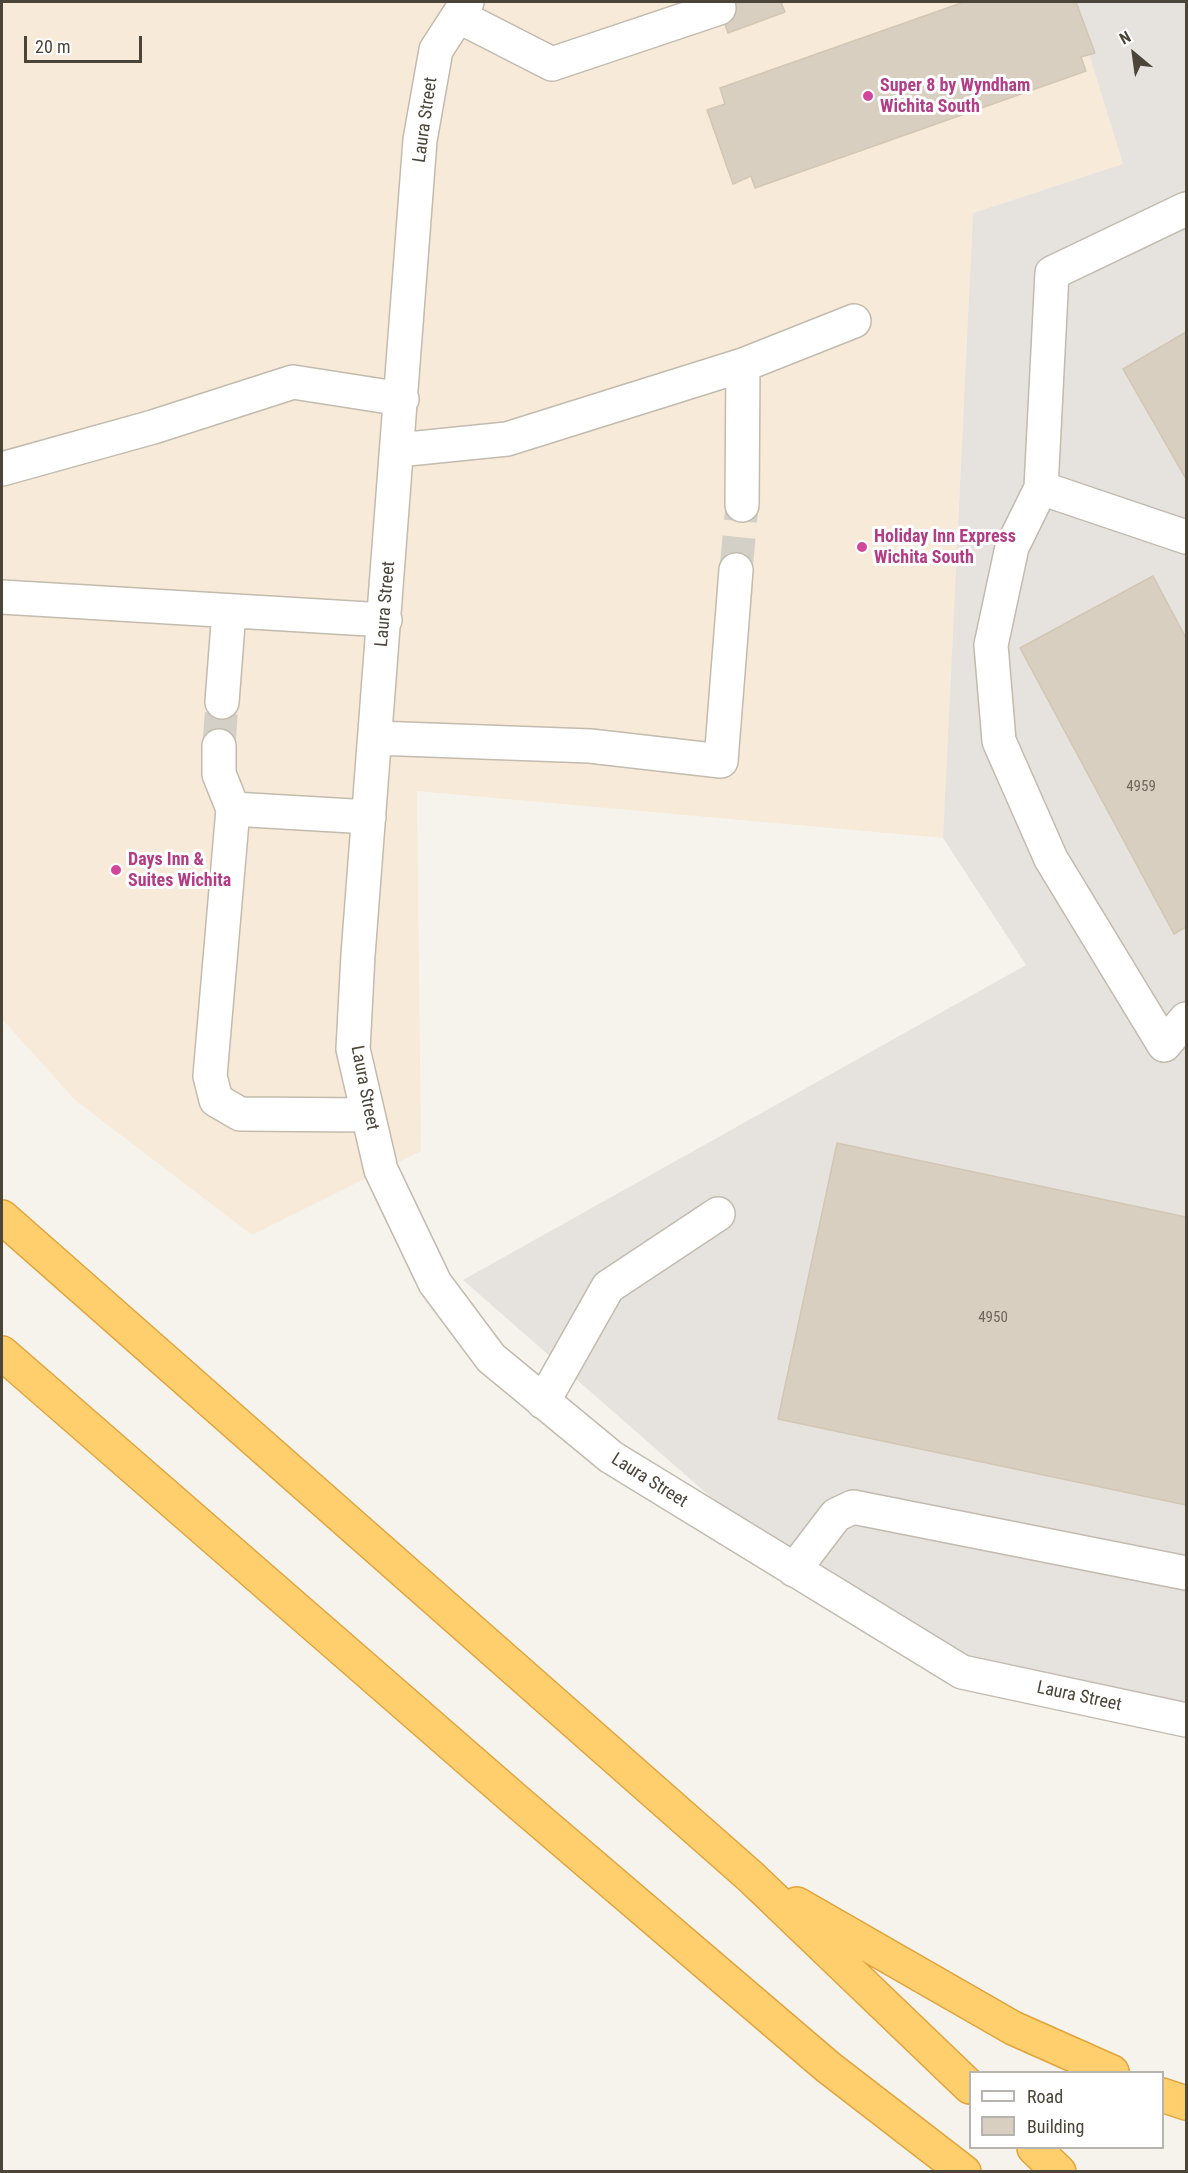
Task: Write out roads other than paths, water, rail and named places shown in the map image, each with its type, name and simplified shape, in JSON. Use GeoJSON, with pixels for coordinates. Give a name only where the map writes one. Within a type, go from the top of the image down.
{"type":"FeatureCollection","features":[{"type":"Feature","properties":{"kind":"highway"},"geometry":{"type":"LineString","coordinates":[[7,1221],[751,1878],[969,2086]]}},
{"type":"Feature","properties":{"kind":"highway"},"geometry":{"type":"LineString","coordinates":[[2,1353],[519,1803],[828,2067],[964,2172]]}},
{"type":"Feature","properties":{"kind":"highway"},"geometry":{"type":"LineString","coordinates":[[751,1878],[1013,2028],[1108,2071]]}},
{"type":"Feature","properties":{"kind":"highway"},"geometry":{"type":"LineString","coordinates":[[828,2067],[927,2172]]}},
{"type":"Feature","properties":{"kind":"highway"},"geometry":{"type":"LineString","coordinates":[[1164,2096],[1186,2103]]}},
{"type":"Feature","properties":{"kind":"highway"},"geometry":{"type":"LineString","coordinates":[[1035,2149],[1059,2172]]}},
{"type":"Feature","properties":{"kind":"street"},"geometry":{"type":"LineString","coordinates":[[463,9],[552,64],[680,11],[719,8]]}},
{"type":"Feature","properties":{"kind":"street","name":"Laura Street"},"geometry":{"type":"LineString","coordinates":[[463,9],[436,50],[420,140],[369,817],[353,1049],[381,1170],[435,1283],[491,1358],[611,1457],[962,1672],[1186,1720]]}},
{"type":"Feature","properties":{"kind":"street"},"geometry":{"type":"LineString","coordinates":[[1186,209],[1052,273],[1041,488],[1012,547],[991,645],[999,741],[1051,859],[1164,1045],[1186,1018]]}},
{"type":"Feature","properties":{"kind":"street"},"geometry":{"type":"LineString","coordinates":[[398,450],[507,439],[742,365],[854,321]]}},
{"type":"Feature","properties":{"kind":"street"},"geometry":{"type":"LineString","coordinates":[[742,365],[742,505]]}},
{"type":"Feature","properties":{"kind":"street"},"geometry":{"type":"LineString","coordinates":[[2,469],[153,427],[293,382],[402,399]]}},
{"type":"Feature","properties":{"kind":"street"},"geometry":{"type":"LineString","coordinates":[[1041,488],[1186,537]]}},
{"type":"Feature","properties":{"kind":"street"},"geometry":{"type":"LineString","coordinates":[[376,738],[590,746],[721,761],[736,570]]}},
{"type":"Feature","properties":{"kind":"street"},"geometry":{"type":"LineString","coordinates":[[2,597],[385,620]]}},
{"type":"Feature","properties":{"kind":"street"},"geometry":{"type":"LineString","coordinates":[[222,702],[229,611]]}},
{"type":"Feature","properties":{"kind":"street"},"geometry":{"type":"LineString","coordinates":[[219,747],[219,774],[233,808],[210,1076],[216,1100],[240,1114],[368,1115]]}},
{"type":"Feature","properties":{"kind":"street"},"geometry":{"type":"LineString","coordinates":[[233,808],[369,817]]}},
{"type":"Feature","properties":{"kind":"street"},"geometry":{"type":"LineString","coordinates":[[543,1402],[608,1287],[718,1214]]}},
{"type":"Feature","properties":{"kind":"street"},"geometry":{"type":"LineString","coordinates":[[794,1570],[836,1515],[853,1507],[1186,1573]]}},
{"type":"Feature","properties":{"kind":"tunnel"},"geometry":{"type":"LineString","coordinates":[[736,570],[742,505]]}},
{"type":"Feature","properties":{"kind":"tunnel"},"geometry":{"type":"LineString","coordinates":[[219,746],[222,702]]}},
{"type":"Feature","properties":{"kind":"place","name":"Super 8 by Wyndham Wichita South"},"geometry":{"type":"Point","coordinates":[868,96]}},
{"type":"Feature","properties":{"kind":"place","name":"Holiday Inn Express Wichita South"},"geometry":{"type":"Point","coordinates":[862,547]}},
{"type":"Feature","properties":{"kind":"place","name":"Days Inn & Suites Wichita"},"geometry":{"type":"Point","coordinates":[116,870]}}]}
